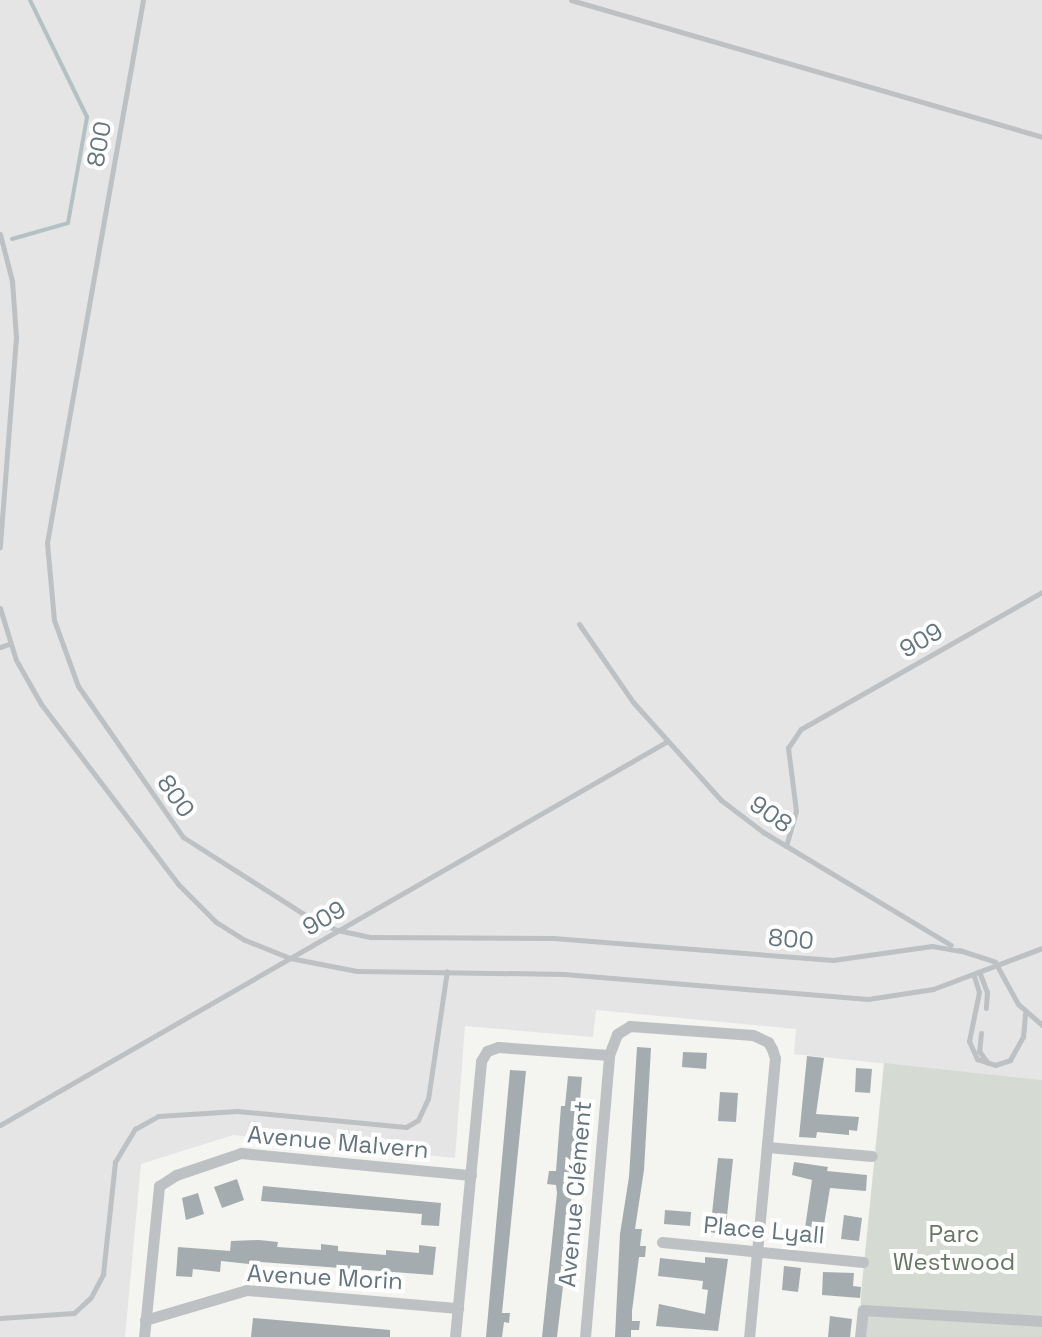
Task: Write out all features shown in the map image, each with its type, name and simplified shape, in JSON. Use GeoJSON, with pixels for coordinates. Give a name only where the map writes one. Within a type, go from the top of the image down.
{"type":"FeatureCollection","features":[{"type":"Feature","properties":{"kind":"street"},"geometry":{"type":"LineString","coordinates":[[455,1337],[481,1061],[487,1051],[498,1047],[609,1055],[617,1034],[630,1026],[753,1035],[768,1042],[775,1058],[749,1337]]}},
{"type":"Feature","properties":{"kind":"street","name":"Avenue Clément"},"geometry":{"type":"LineString","coordinates":[[585,1337],[609,1055]]}},
{"type":"Feature","properties":{"kind":"street"},"geometry":{"type":"LineString","coordinates":[[767,1147],[872,1156]]}},
{"type":"Feature","properties":{"kind":"street","name":"Avenue Malvern"},"geometry":{"type":"LineString","coordinates":[[145,1320],[159,1186],[176,1175],[241,1153],[471,1175]]}},
{"type":"Feature","properties":{"kind":"street","name":"Place Lyall"},"geometry":{"type":"LineString","coordinates":[[662,1242],[863,1262]]}},
{"type":"Feature","properties":{"kind":"street","name":"Avenue Morin"},"geometry":{"type":"LineString","coordinates":[[145,1320],[247,1290],[458,1308]]}},
{"type":"Feature","properties":{"kind":"street"},"geometry":{"type":"LineString","coordinates":[[860,1337],[863,1310],[1042,1321]]}},
{"type":"Feature","properties":{"kind":"street"},"geometry":{"type":"LineString","coordinates":[[144,1337],[145,1320]]}},
{"type":"Feature","properties":{"kind":"lane","name":"800"},"geometry":{"type":"LineString","coordinates":[[143,0],[47,543],[54,620],[78,686],[183,837],[274,897],[337,930],[382,937],[553,938],[833,960],[932,946],[960,951]]}},
{"type":"Feature","properties":{"kind":"lane"},"geometry":{"type":"LineString","coordinates":[[571,0],[1042,137]]}},
{"type":"Feature","properties":{"kind":"lane"},"geometry":{"type":"LineString","coordinates":[[0,234],[14,295],[16,337],[0,547]]}},
{"type":"Feature","properties":{"kind":"lane","name":"909"},"geometry":{"type":"LineString","coordinates":[[786,846],[796,811],[788,748],[801,729],[1042,592]]}},
{"type":"Feature","properties":{"kind":"lane"},"geometry":{"type":"LineString","coordinates":[[0,608],[9,644],[41,704],[191,899],[229,930],[290,958],[357,971],[586,975],[868,999],[922,992],[977,975],[1042,948]]}},
{"type":"Feature","properties":{"kind":"lane","name":"908"},"geometry":{"type":"LineString","coordinates":[[579,624],[606,666],[666,742],[721,800],[786,846],[960,951],[998,966]]}},
{"type":"Feature","properties":{"kind":"lane"},"geometry":{"type":"LineString","coordinates":[[0,647],[9,644]]}},
{"type":"Feature","properties":{"kind":"lane","name":"909"},"geometry":{"type":"LineString","coordinates":[[0,1125],[666,742]]}},
{"type":"Feature","properties":{"kind":"lane"},"geometry":{"type":"LineString","coordinates":[[998,966],[1025,1013],[1042,1025]]}},
{"type":"Feature","properties":{"kind":"lane"},"geometry":{"type":"LineString","coordinates":[[0,1318],[74,1313],[91,1297],[103,1274],[115,1162],[135,1129],[158,1116],[237,1111],[406,1127],[418,1120],[428,1099],[447,971]]}},
{"type":"Feature","properties":{"kind":"lane"},"geometry":{"type":"LineString","coordinates":[[977,975],[987,992],[986,1008]]}},
{"type":"Feature","properties":{"kind":"lane"},"geometry":{"type":"LineString","coordinates":[[977,975],[979,992],[970,1047],[977,1059],[995,1065],[1005,1063],[1016,1053],[1023,1037],[1025,1013]]}},
{"type":"Feature","properties":{"kind":"lane"},"geometry":{"type":"LineString","coordinates":[[981,1033],[979,1051],[986,1061],[995,1065]]}},
{"type":"Feature","properties":{"kind":"shaded area"},"geometry":{"type":"Polygon","coordinates":[[[0,0],[1042,0],[1042,1080],[794,1054],[796,1029],[596,1010],[593,1037],[465,1026],[455,1158],[233,1135],[141,1164],[125,1337],[0,1337],[0,0]]]}},
{"type":"Feature","properties":{"kind":"green space","name":"Parc Westwood"},"geometry":{"type":"Polygon","coordinates":[[[884,1063],[1042,1080],[1042,1337],[860,1337],[861,1294],[884,1063]]]}},
{"type":"Feature","properties":{"kind":"building"},"geometry":{"type":"Polygon","coordinates":[[[637,1047],[651,1048],[644,1170],[635,1229],[642,1229],[640,1246],[646,1246],[645,1257],[639,1257],[632,1311],[632,1321],[640,1321],[639,1330],[631,1330],[631,1337],[615,1337],[620,1234],[629,1177],[637,1047]]]}},
{"type":"Feature","properties":{"kind":"building"},"geometry":{"type":"Polygon","coordinates":[[[683,1052],[707,1053],[706,1069],[682,1067],[683,1052]]]}},
{"type":"Feature","properties":{"kind":"building"},"geometry":{"type":"Polygon","coordinates":[[[807,1056],[824,1058],[816,1114],[859,1117],[857,1131],[849,1130],[849,1135],[817,1132],[816,1138],[799,1137],[807,1056]]]}},
{"type":"Feature","properties":{"kind":"building"},"geometry":{"type":"Polygon","coordinates":[[[856,1068],[872,1069],[870,1093],[855,1092],[856,1068]]]}},
{"type":"Feature","properties":{"kind":"building"},"geometry":{"type":"Polygon","coordinates":[[[510,1070],[526,1071],[502,1313],[510,1313],[509,1323],[504,1322],[502,1337],[486,1337],[510,1070]]]}},
{"type":"Feature","properties":{"kind":"building"},"geometry":{"type":"Polygon","coordinates":[[[568,1076],[582,1077],[566,1261],[557,1337],[542,1337],[557,1193],[556,1185],[547,1184],[549,1171],[556,1171],[561,1106],[565,1106],[568,1076]]]}},
{"type":"Feature","properties":{"kind":"building"},"geometry":{"type":"Polygon","coordinates":[[[720,1092],[738,1093],[736,1122],[718,1121],[720,1092]]]}},
{"type":"Feature","properties":{"kind":"building"},"geometry":{"type":"Polygon","coordinates":[[[718,1158],[733,1159],[725,1235],[710,1232],[718,1158]]]}},
{"type":"Feature","properties":{"kind":"building"},"geometry":{"type":"Polygon","coordinates":[[[794,1162],[828,1167],[827,1171],[867,1175],[866,1191],[830,1188],[822,1237],[810,1235],[811,1229],[805,1228],[812,1180],[792,1175],[794,1162]]]}},
{"type":"Feature","properties":{"kind":"building"},"geometry":{"type":"Polygon","coordinates":[[[237,1179],[244,1200],[222,1208],[214,1187],[237,1179]]]}},
{"type":"Feature","properties":{"kind":"building"},"geometry":{"type":"Polygon","coordinates":[[[263,1186],[441,1203],[439,1226],[421,1225],[422,1214],[261,1201],[263,1186]]]}},
{"type":"Feature","properties":{"kind":"building"},"geometry":{"type":"Polygon","coordinates":[[[198,1193],[204,1214],[186,1220],[182,1198],[198,1193]]]}},
{"type":"Feature","properties":{"kind":"building"},"geometry":{"type":"Polygon","coordinates":[[[665,1210],[691,1212],[690,1226],[664,1224],[665,1210]]]}},
{"type":"Feature","properties":{"kind":"building"},"geometry":{"type":"Polygon","coordinates":[[[844,1215],[862,1218],[859,1241],[841,1239],[844,1215]]]}},
{"type":"Feature","properties":{"kind":"building"},"geometry":{"type":"Polygon","coordinates":[[[231,1241],[278,1242],[277,1247],[321,1250],[321,1244],[338,1246],[338,1251],[386,1255],[386,1250],[419,1253],[419,1245],[436,1247],[433,1275],[221,1261],[220,1272],[193,1269],[192,1277],[176,1276],[178,1247],[230,1251],[231,1241]]]}},
{"type":"Feature","properties":{"kind":"building"},"geometry":{"type":"Polygon","coordinates":[[[705,1257],[728,1259],[718,1331],[656,1326],[659,1304],[705,1314],[708,1290],[702,1289],[703,1281],[658,1276],[660,1258],[705,1263],[705,1257]]]}},
{"type":"Feature","properties":{"kind":"building"},"geometry":{"type":"Polygon","coordinates":[[[784,1266],[801,1268],[798,1292],[782,1290],[784,1266]]]}},
{"type":"Feature","properties":{"kind":"building"},"geometry":{"type":"Polygon","coordinates":[[[823,1272],[854,1273],[853,1286],[861,1287],[860,1298],[822,1295],[823,1272]]]}},
{"type":"Feature","properties":{"kind":"building"},"geometry":{"type":"Polygon","coordinates":[[[830,1316],[852,1319],[850,1337],[828,1337],[830,1316]]]}},
{"type":"Feature","properties":{"kind":"building"},"geometry":{"type":"Polygon","coordinates":[[[253,1318],[390,1330],[390,1337],[251,1337],[253,1318]]]}},
{"type":"Feature","properties":{"kind":"waterway"},"geometry":{"type":"LineString","coordinates":[[12,239],[68,223],[87,117],[30,0]]}}]}
